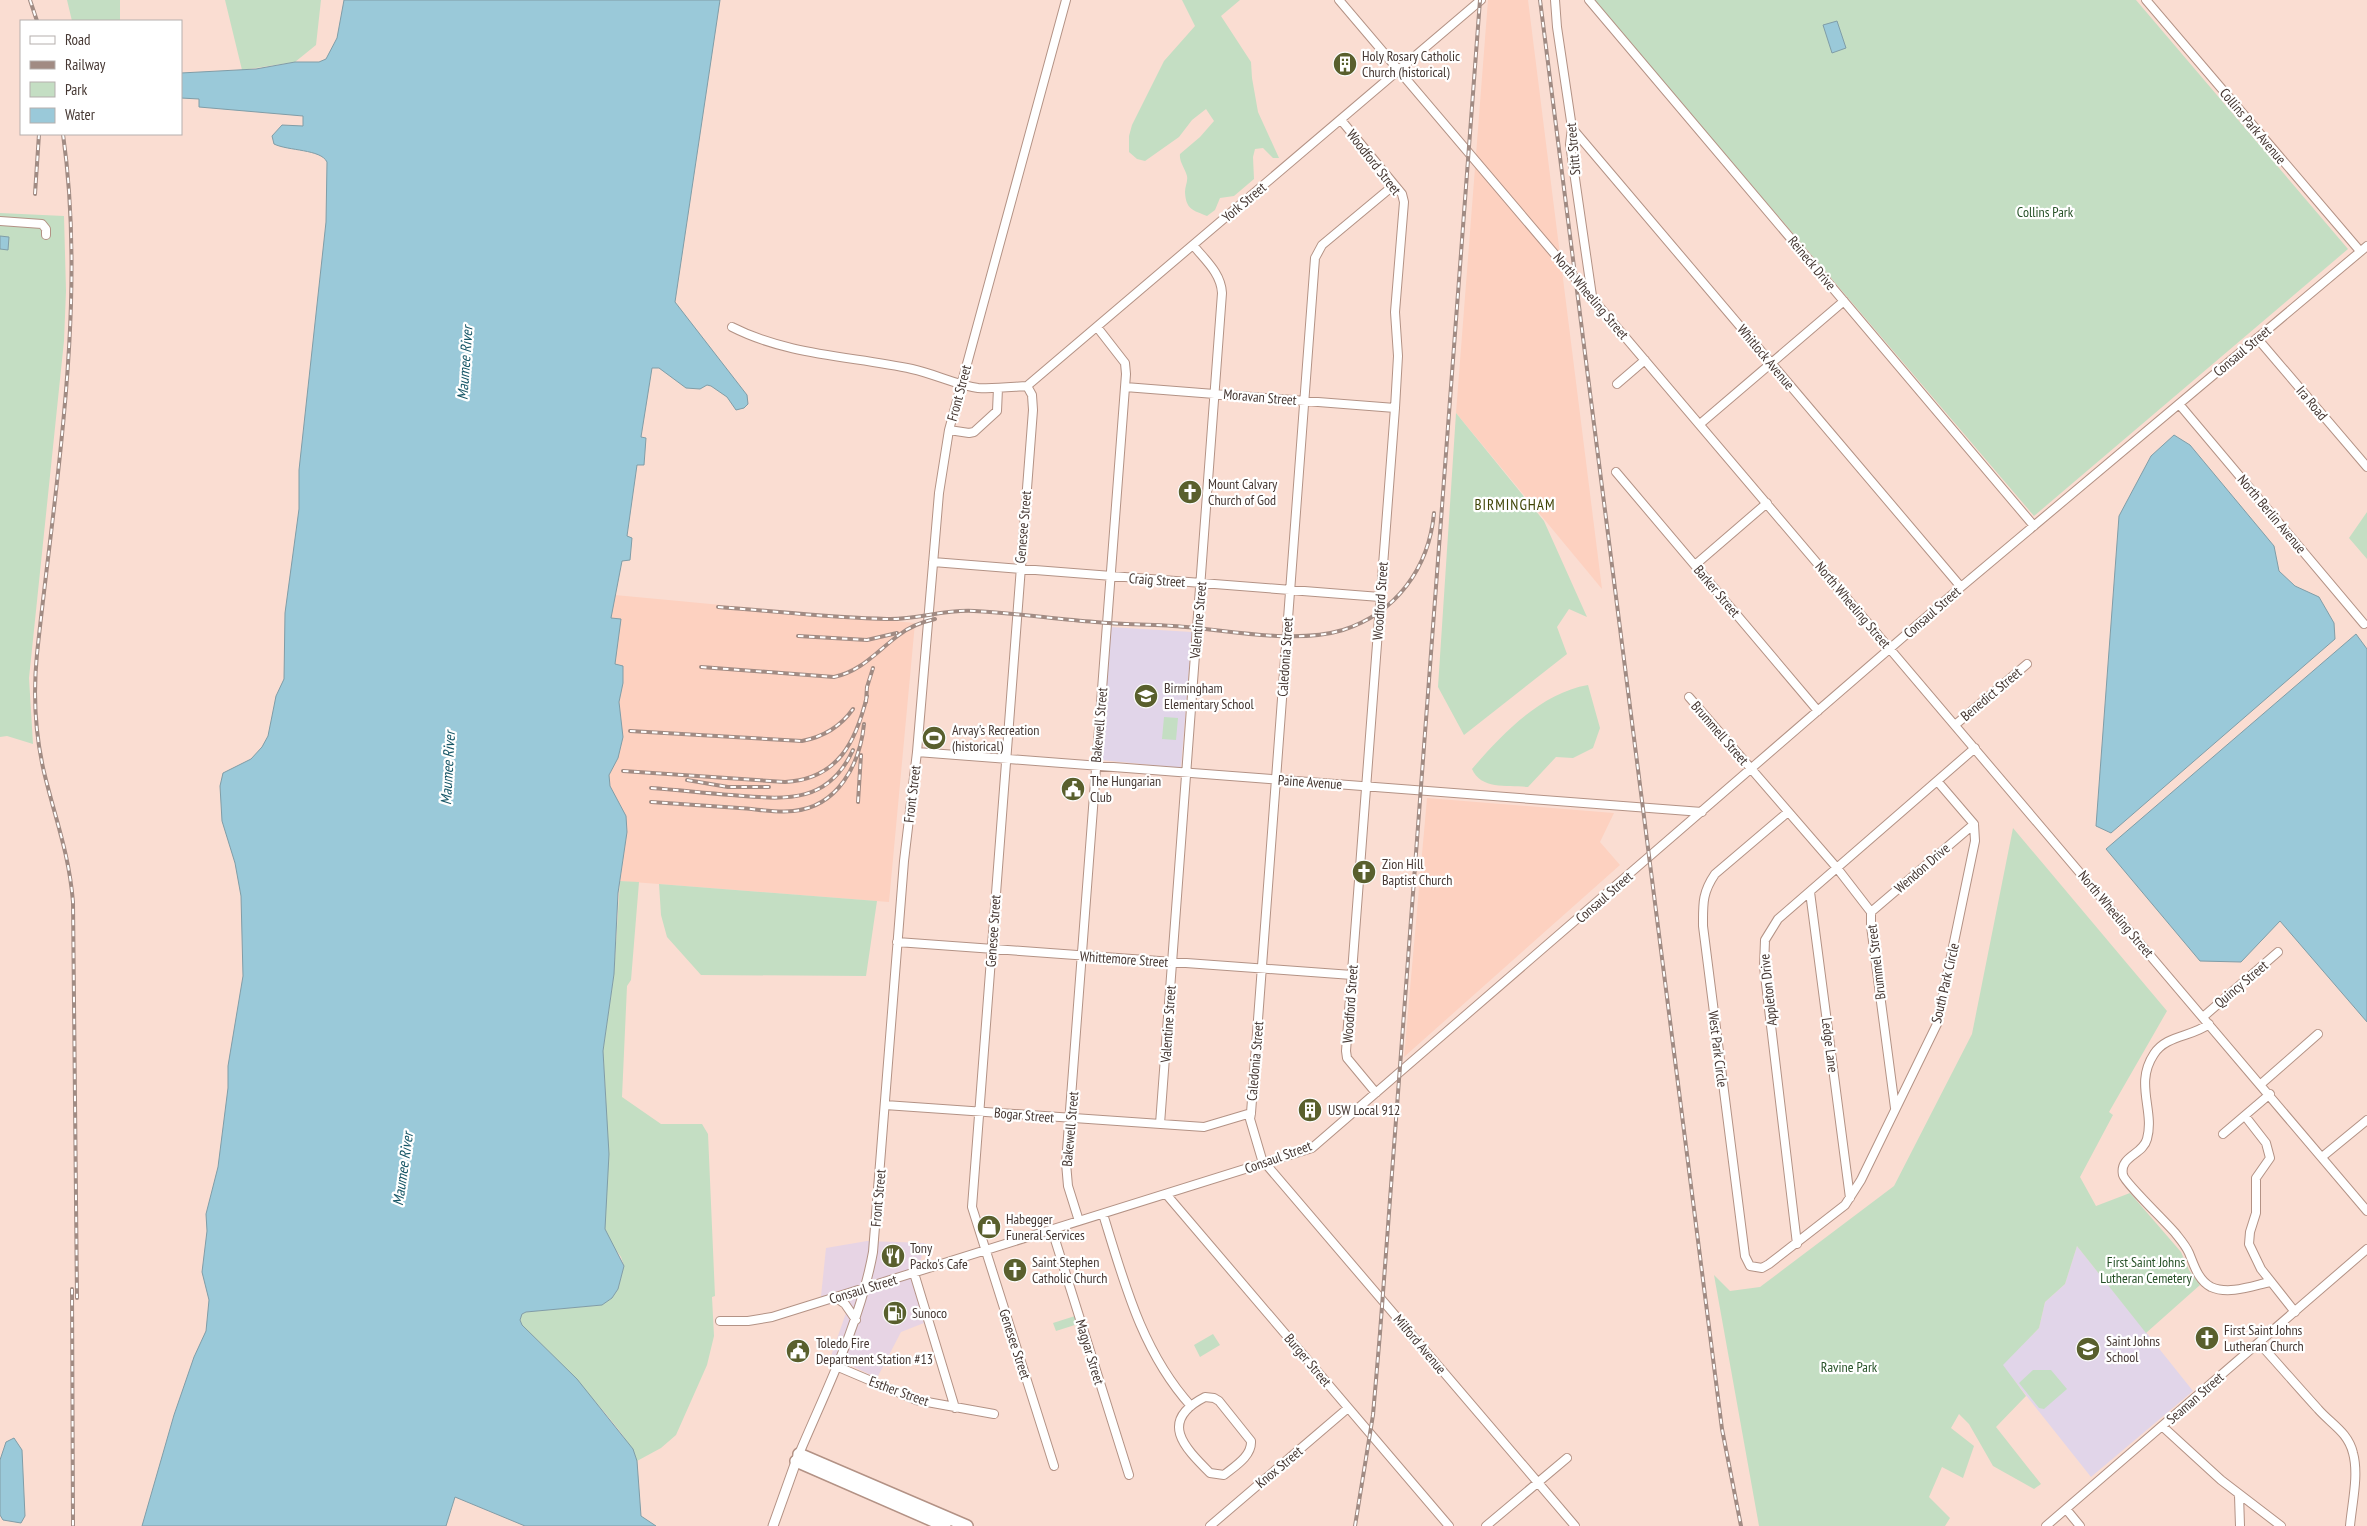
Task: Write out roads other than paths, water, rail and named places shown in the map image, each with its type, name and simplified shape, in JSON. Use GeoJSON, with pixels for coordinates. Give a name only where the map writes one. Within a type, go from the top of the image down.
{"type":"FeatureCollection","features":[{"type":"Feature","properties":{"kind":"highway"},"geometry":{"type":"LineString","coordinates":[[798,1458],[945,1526]]}},
{"type":"Feature","properties":{"kind":"highway"},"geometry":{"type":"LineString","coordinates":[[798,1458],[967,1526]]}},
{"type":"Feature","properties":{"kind":"main road","name":"Front Street"},"geometry":{"type":"LineString","coordinates":[[773,1526],[798,1458]]}},
{"type":"Feature","properties":{"kind":"street","name":"Front Street"},"geometry":{"type":"LineString","coordinates":[[798,1458],[856,1320],[866,1288],[873,1252],[897,942],[917,752],[939,493],[949,430],[1066,0]]}},
{"type":"Feature","properties":{"kind":"street","name":"North Wheeling Street"},"geometry":{"type":"LineString","coordinates":[[1340,0],[2270,1094],[2367,1211]]}},
{"type":"Feature","properties":{"kind":"street","name":"York Street"},"geometry":{"type":"LineString","coordinates":[[1027,386],[1481,0]]}},
{"type":"Feature","properties":{"kind":"street","name":"Stitt Street"},"geometry":{"type":"LineString","coordinates":[[1555,0],[1557,27],[1572,128],[1570,144],[1592,298]]}},
{"type":"Feature","properties":{"kind":"street","name":"Reineck Drive"},"geometry":{"type":"LineString","coordinates":[[1589,0],[2034,526]]}},
{"type":"Feature","properties":{"kind":"street","name":"Collins Park Avenue"},"geometry":{"type":"LineString","coordinates":[[2146,0],[2360,251]]}},
{"type":"Feature","properties":{"kind":"street","name":"Woodford Street"},"geometry":{"type":"LineString","coordinates":[[1340,120],[1402,194],[1404,202],[1395,312],[1398,356],[1395,408],[1347,1058],[1376,1093]]}},
{"type":"Feature","properties":{"kind":"street","name":"Whitlock Avenue"},"geometry":{"type":"LineString","coordinates":[[1572,128],[1961,587]]}},
{"type":"Feature","properties":{"kind":"street","name":"Caledonia Street"},"geometry":{"type":"LineString","coordinates":[[1264,1163],[1250,1119],[1250,1113],[1315,258],[1318,250],[1394,185]]}},
{"type":"Feature","properties":{"kind":"street"},"geometry":{"type":"LineString","coordinates":[[0,221],[42,224],[46,229],[46,235]]}},
{"type":"Feature","properties":{"kind":"street","name":"Valentine Street"},"geometry":{"type":"LineString","coordinates":[[1160,1124],[1222,285],[1217,273],[1193,245]]}},
{"type":"Feature","properties":{"kind":"street","name":"Consaul Street"},"geometry":{"type":"LineString","coordinates":[[720,1321],[748,1321],[772,1317],[1312,1148],[1961,587],[2367,246]]}},
{"type":"Feature","properties":{"kind":"street"},"geometry":{"type":"LineString","coordinates":[[1700,424],[1844,301]]}},
{"type":"Feature","properties":{"kind":"street"},"geometry":{"type":"LineString","coordinates":[[732,328],[777,345],[844,359],[912,369],[962,384],[998,388],[1027,386]]}},
{"type":"Feature","properties":{"kind":"street","name":"Bakewell Street"},"geometry":{"type":"LineString","coordinates":[[1079,1221],[1066,1175],[1125,387],[1125,362],[1096,328]]}},
{"type":"Feature","properties":{"kind":"street","name":"Ira Road"},"geometry":{"type":"LineString","coordinates":[[2257,338],[2367,467]]}},
{"type":"Feature","properties":{"kind":"street"},"geometry":{"type":"LineString","coordinates":[[1617,384],[1645,360]]}},
{"type":"Feature","properties":{"kind":"street","name":"Genesee Street"},"geometry":{"type":"LineString","coordinates":[[1027,386],[1032,395],[1033,410],[972,1207],[1054,1466]]}},
{"type":"Feature","properties":{"kind":"street","name":"Moravan Street"},"geometry":{"type":"LineString","coordinates":[[1125,387],[1395,408]]}},
{"type":"Feature","properties":{"kind":"street"},"geometry":{"type":"LineString","coordinates":[[949,430],[969,434],[993,416],[998,404],[998,388]]}},
{"type":"Feature","properties":{"kind":"street","name":"North Berlin Avenue"},"geometry":{"type":"LineString","coordinates":[[2179,404],[2364,624]]}},
{"type":"Feature","properties":{"kind":"street","name":"Barker Street"},"geometry":{"type":"LineString","coordinates":[[1616,472],[1818,711]]}},
{"type":"Feature","properties":{"kind":"street"},"geometry":{"type":"LineString","coordinates":[[1695,565],[1767,503]]}},
{"type":"Feature","properties":{"kind":"street","name":"Craig Street"},"geometry":{"type":"LineString","coordinates":[[933,562],[1380,596]]}},
{"type":"Feature","properties":{"kind":"street","name":"Benedict Street"},"geometry":{"type":"LineString","coordinates":[[1955,725],[2027,664]]}},
{"type":"Feature","properties":{"kind":"street","name":"Brummell Street"},"geometry":{"type":"LineString","coordinates":[[1689,697],[1751,769]]}},
{"type":"Feature","properties":{"kind":"street","name":"Appleton Drive"},"geometry":{"type":"LineString","coordinates":[[1797,1244],[1763,947],[1772,926],[1975,748]]}},
{"type":"Feature","properties":{"kind":"street","name":"Paine Avenue"},"geometry":{"type":"LineString","coordinates":[[917,752],[1702,812]]}},
{"type":"Feature","properties":{"kind":"street","name":"Brummel Street"},"geometry":{"type":"LineString","coordinates":[[1751,769],[1837,868],[1871,912],[1871,926],[1895,1108]]}},
{"type":"Feature","properties":{"kind":"street"},"geometry":{"type":"LineString","coordinates":[[1938,782],[1974,824]]}},
{"type":"Feature","properties":{"kind":"street","name":"West Park Circle"},"geometry":{"type":"LineString","coordinates":[[1788,812],[1715,874],[1703,897],[1703,926],[1745,1256],[1750,1266],[1762,1268],[1797,1244]]}},
{"type":"Feature","properties":{"kind":"street","name":"Wendon Drive"},"geometry":{"type":"LineString","coordinates":[[1871,912],[1974,824]]}},
{"type":"Feature","properties":{"kind":"street","name":"South Park Circle"},"geometry":{"type":"LineString","coordinates":[[1797,1244],[1840,1210],[1850,1198],[1937,1024],[1973,856],[1974,824]]}},
{"type":"Feature","properties":{"kind":"street","name":"Ledge Lane"},"geometry":{"type":"LineString","coordinates":[[1810,892],[1850,1198]]}},
{"type":"Feature","properties":{"kind":"street","name":"Whittemore Street"},"geometry":{"type":"LineString","coordinates":[[897,942],[1352,975]]}},
{"type":"Feature","properties":{"kind":"street","name":"Quincy Street"},"geometry":{"type":"LineString","coordinates":[[2203,1017],[2278,952]]}},
{"type":"Feature","properties":{"kind":"street"},"geometry":{"type":"LineString","coordinates":[[2209,1024],[2199,1031],[2162,1045],[2154,1054],[2147,1067],[2144,1083],[2148,1119],[2147,1140],[2140,1151],[2128,1158],[2124,1165],[2123,1175],[2127,1182],[2176,1234],[2188,1252],[2194,1268],[2208,1286],[2218,1289],[2238,1289],[2270,1282]]}},
{"type":"Feature","properties":{"kind":"street"},"geometry":{"type":"LineString","coordinates":[[2261,1084],[2318,1034]]}},
{"type":"Feature","properties":{"kind":"street"},"geometry":{"type":"LineString","coordinates":[[2223,1134],[2270,1094]]}},
{"type":"Feature","properties":{"kind":"street","name":"Bogar Street"},"geometry":{"type":"LineString","coordinates":[[885,1105],[1204,1127],[1250,1113]]}},
{"type":"Feature","properties":{"kind":"street"},"geometry":{"type":"LineString","coordinates":[[2245,1116],[2266,1143],[2270,1158],[2256,1178],[2256,1213],[2250,1232],[2249,1244],[2261,1270],[2295,1312]]}},
{"type":"Feature","properties":{"kind":"street"},"geometry":{"type":"LineString","coordinates":[[2322,1157],[2367,1120]]}},
{"type":"Feature","properties":{"kind":"street","name":"Milford Avenue"},"geometry":{"type":"LineString","coordinates":[[1264,1163],[1575,1526]]}},
{"type":"Feature","properties":{"kind":"street","name":"Burger Street"},"geometry":{"type":"LineString","coordinates":[[1166,1194],[1449,1526]]}},
{"type":"Feature","properties":{"kind":"street"},"geometry":{"type":"LineString","coordinates":[[1103,1214],[1135,1316],[1166,1376],[1191,1406]]}},
{"type":"Feature","properties":{"kind":"street","name":"Magyar Street"},"geometry":{"type":"LineString","coordinates":[[1052,1230],[1128,1475]]}},
{"type":"Feature","properties":{"kind":"street","name":"Seaman Street"},"geometry":{"type":"LineString","coordinates":[[2046,1526],[2367,1250]]}},
{"type":"Feature","properties":{"kind":"street"},"geometry":{"type":"LineString","coordinates":[[914,1273],[956,1408]]}},
{"type":"Feature","properties":{"kind":"street"},"geometry":{"type":"LineString","coordinates":[[835,1297],[845,1304],[856,1320]]}},
{"type":"Feature","properties":{"kind":"street"},"geometry":{"type":"LineString","coordinates":[[2259,1343],[2320,1412],[2334,1422],[2346,1437],[2353,1453],[2355,1466],[2350,1526]]}},
{"type":"Feature","properties":{"kind":"street","name":"Esther Street"},"geometry":{"type":"LineString","coordinates":[[836,1366],[916,1400],[994,1414]]}},
{"type":"Feature","properties":{"kind":"street"},"geometry":{"type":"LineString","coordinates":[[1205,1398],[1214,1398],[1219,1401],[1251,1441],[1250,1451],[1247,1455],[1224,1475],[1210,1473],[1179,1435],[1180,1421],[1191,1406],[1205,1398]]}},
{"type":"Feature","properties":{"kind":"street","name":"Knox Street"},"geometry":{"type":"LineString","coordinates":[[1210,1526],[1348,1408]]}},
{"type":"Feature","properties":{"kind":"street"},"geometry":{"type":"LineString","coordinates":[[2162,1426],[2239,1494],[2281,1526]]}},
{"type":"Feature","properties":{"kind":"street"},"geometry":{"type":"LineString","coordinates":[[1486,1526],[1566,1458]]}},
{"type":"Feature","properties":{"kind":"street"},"geometry":{"type":"LineString","coordinates":[[2239,1494],[2240,1526]]}},
{"type":"Feature","properties":{"kind":"street"},"geometry":{"type":"LineString","coordinates":[[2066,1509],[2080,1526]]}},
{"type":"Feature","properties":{"kind":"water","name":"Maumee River"},"geometry":{"type":"Polygon","coordinates":[[[344,0],[720,0],[675,302],[747,395],[748,404],[744,408],[736,410],[727,397],[711,386],[707,385],[700,389],[686,388],[659,368],[652,368],[641,437],[646,438],[644,465],[637,465],[627,536],[632,538],[630,560],[622,561],[611,618],[621,619],[615,664],[623,666],[623,683],[619,702],[623,737],[618,758],[609,775],[610,786],[626,816],[627,832],[618,893],[614,974],[603,1051],[609,1154],[605,1229],[624,1266],[618,1289],[612,1298],[602,1305],[526,1312],[522,1314],[520,1320],[522,1325],[577,1379],[633,1449],[637,1461],[641,1516],[656,1526],[525,1526],[455,1497],[446,1526],[142,1526],[174,1415],[194,1357],[206,1331],[209,1300],[202,1272],[207,1231],[206,1214],[218,1167],[228,1088],[228,1066],[243,976],[241,896],[235,863],[222,821],[220,786],[223,773],[251,759],[262,747],[268,736],[276,696],[284,679],[285,613],[299,509],[299,470],[326,222],[327,162],[324,158],[311,152],[274,144],[272,136],[282,125],[303,126],[303,116],[199,107],[199,99],[182,98],[182,73],[256,69],[295,62],[319,62],[326,59],[337,38],[344,0]]]}},
{"type":"Feature","properties":{"kind":"water"},"geometry":{"type":"Polygon","coordinates":[[[1837,21],[1846,48],[1832,53],[1823,25],[1837,21]]]}},
{"type":"Feature","properties":{"kind":"water"},"geometry":{"type":"Polygon","coordinates":[[[0,236],[9,237],[8,250],[0,249],[0,236]]]}},
{"type":"Feature","properties":{"kind":"water"},"geometry":{"type":"Polygon","coordinates":[[[2174,435],[2190,445],[2274,546],[2279,571],[2295,586],[2319,597],[2334,623],[2335,639],[2111,833],[2096,826],[2119,516],[2151,456],[2174,435]]]}},
{"type":"Feature","properties":{"kind":"water"},"geometry":{"type":"Polygon","coordinates":[[[2356,634],[2367,649],[2367,1022],[2280,921],[2241,962],[2200,961],[2106,849],[2356,634]]]}},
{"type":"Feature","properties":{"kind":"water"},"geometry":{"type":"Polygon","coordinates":[[[14,1438],[22,1450],[25,1516],[21,1523],[3,1520],[0,1515],[0,1460],[6,1442],[14,1438]]]}},
{"type":"Feature","properties":{"kind":"railway"},"geometry":{"type":"LineString","coordinates":[[30,0],[37,20]]}},
{"type":"Feature","properties":{"kind":"railway"},"geometry":{"type":"LineString","coordinates":[[1355,1526],[1373,1415],[1380,1333],[1480,0]]}},
{"type":"Feature","properties":{"kind":"railway"},"geometry":{"type":"LineString","coordinates":[[1540,0],[1722,1429],[1741,1526]]}},
{"type":"Feature","properties":{"kind":"railway"},"geometry":{"type":"LineString","coordinates":[[35,194],[39,135]]}},
{"type":"Feature","properties":{"kind":"railway"},"geometry":{"type":"LineString","coordinates":[[63,135],[70,198],[72,263],[70,328],[66,394],[37,654],[35,699],[41,757],[65,851],[73,902],[77,1298]]}},
{"type":"Feature","properties":{"kind":"railway"},"geometry":{"type":"LineString","coordinates":[[718,607],[887,619],[974,611],[1106,623],[1175,626],[1265,635],[1305,636],[1325,634],[1343,630],[1362,622],[1394,600],[1417,570],[1431,533],[1434,513]]}},
{"type":"Feature","properties":{"kind":"railway"},"geometry":{"type":"LineString","coordinates":[[701,667],[834,677],[853,670],[869,660],[907,630],[935,619]]}},
{"type":"Feature","properties":{"kind":"railway"},"geometry":{"type":"LineString","coordinates":[[798,636],[867,640],[897,633]]}},
{"type":"Feature","properties":{"kind":"railway"},"geometry":{"type":"LineString","coordinates":[[866,702],[867,687],[873,668]]}},
{"type":"Feature","properties":{"kind":"railway"},"geometry":{"type":"LineString","coordinates":[[623,771],[785,782],[803,779],[819,774],[842,755],[857,728],[867,696]]}},
{"type":"Feature","properties":{"kind":"railway"},"geometry":{"type":"LineString","coordinates":[[630,731],[802,741],[817,737],[831,730],[843,721],[853,709]]}},
{"type":"Feature","properties":{"kind":"railway"},"geometry":{"type":"LineString","coordinates":[[651,802],[780,812],[809,808],[823,801],[844,781],[858,754],[864,724]]}},
{"type":"Feature","properties":{"kind":"railway"},"geometry":{"type":"LineString","coordinates":[[651,788],[768,798],[802,795],[817,790],[830,781],[842,768],[853,750]]}},
{"type":"Feature","properties":{"kind":"railway"},"geometry":{"type":"LineString","coordinates":[[858,802],[861,755]]}},
{"type":"Feature","properties":{"kind":"railway"},"geometry":{"type":"LineString","coordinates":[[687,780],[728,787],[769,787]]}},
{"type":"Feature","properties":{"kind":"railway"},"geometry":{"type":"LineString","coordinates":[[72,1289],[73,1526]]}},
{"type":"Feature","properties":{"kind":"place","name":"Holy Rosary Catholic Church (historical)"},"geometry":{"type":"Point","coordinates":[1345,64]}},
{"type":"Feature","properties":{"kind":"place","name":"Mount Calvary Church of God"},"geometry":{"type":"Point","coordinates":[1190,492]}},
{"type":"Feature","properties":{"kind":"place","name":"Birmingham Elementary School"},"geometry":{"type":"Point","coordinates":[1146,696]}},
{"type":"Feature","properties":{"kind":"place","name":"Arvay's Recreation (historical)"},"geometry":{"type":"Point","coordinates":[934,738]}},
{"type":"Feature","properties":{"kind":"place","name":"The Hungarian Club"},"geometry":{"type":"Point","coordinates":[1073,789]}},
{"type":"Feature","properties":{"kind":"place","name":"Zion Hill Baptist Church"},"geometry":{"type":"Point","coordinates":[1364,872]}},
{"type":"Feature","properties":{"kind":"place","name":"USW Local 912"},"geometry":{"type":"Point","coordinates":[1310,1110]}},
{"type":"Feature","properties":{"kind":"place","name":"Habegger Funeral Services"},"geometry":{"type":"Point","coordinates":[989,1227]}},
{"type":"Feature","properties":{"kind":"place","name":"Tony Packo's Cafe"},"geometry":{"type":"Point","coordinates":[893,1256]}},
{"type":"Feature","properties":{"kind":"place","name":"Saint Stephen Catholic Church"},"geometry":{"type":"Point","coordinates":[1015,1270]}},
{"type":"Feature","properties":{"kind":"place","name":"Sunoco"},"geometry":{"type":"Point","coordinates":[895,1313]}},
{"type":"Feature","properties":{"kind":"place","name":"First Saint Johns Lutheran Church"},"geometry":{"type":"Point","coordinates":[2207,1338]}},
{"type":"Feature","properties":{"kind":"place","name":"Saint Johns School"},"geometry":{"type":"Point","coordinates":[2088,1349]}},
{"type":"Feature","properties":{"kind":"place","name":"Toledo Fire Department Station #13"},"geometry":{"type":"Point","coordinates":[798,1351]}},
{"type":"Feature","properties":{"kind":"district","name":"BIRMINGHAM"},"geometry":{"type":"Point","coordinates":[1515,505]}},
{"type":"Feature","properties":{"kind":"park label","name":"Collins Park"},"geometry":{"type":"Point","coordinates":[2045,212]}},
{"type":"Feature","properties":{"kind":"park label","name":"First Saint Johns Lutheran Cemetery"},"geometry":{"type":"Point","coordinates":[2146,1270]}},
{"type":"Feature","properties":{"kind":"park label","name":"Ravine Park"},"geometry":{"type":"Point","coordinates":[1849,1367]}}]}
